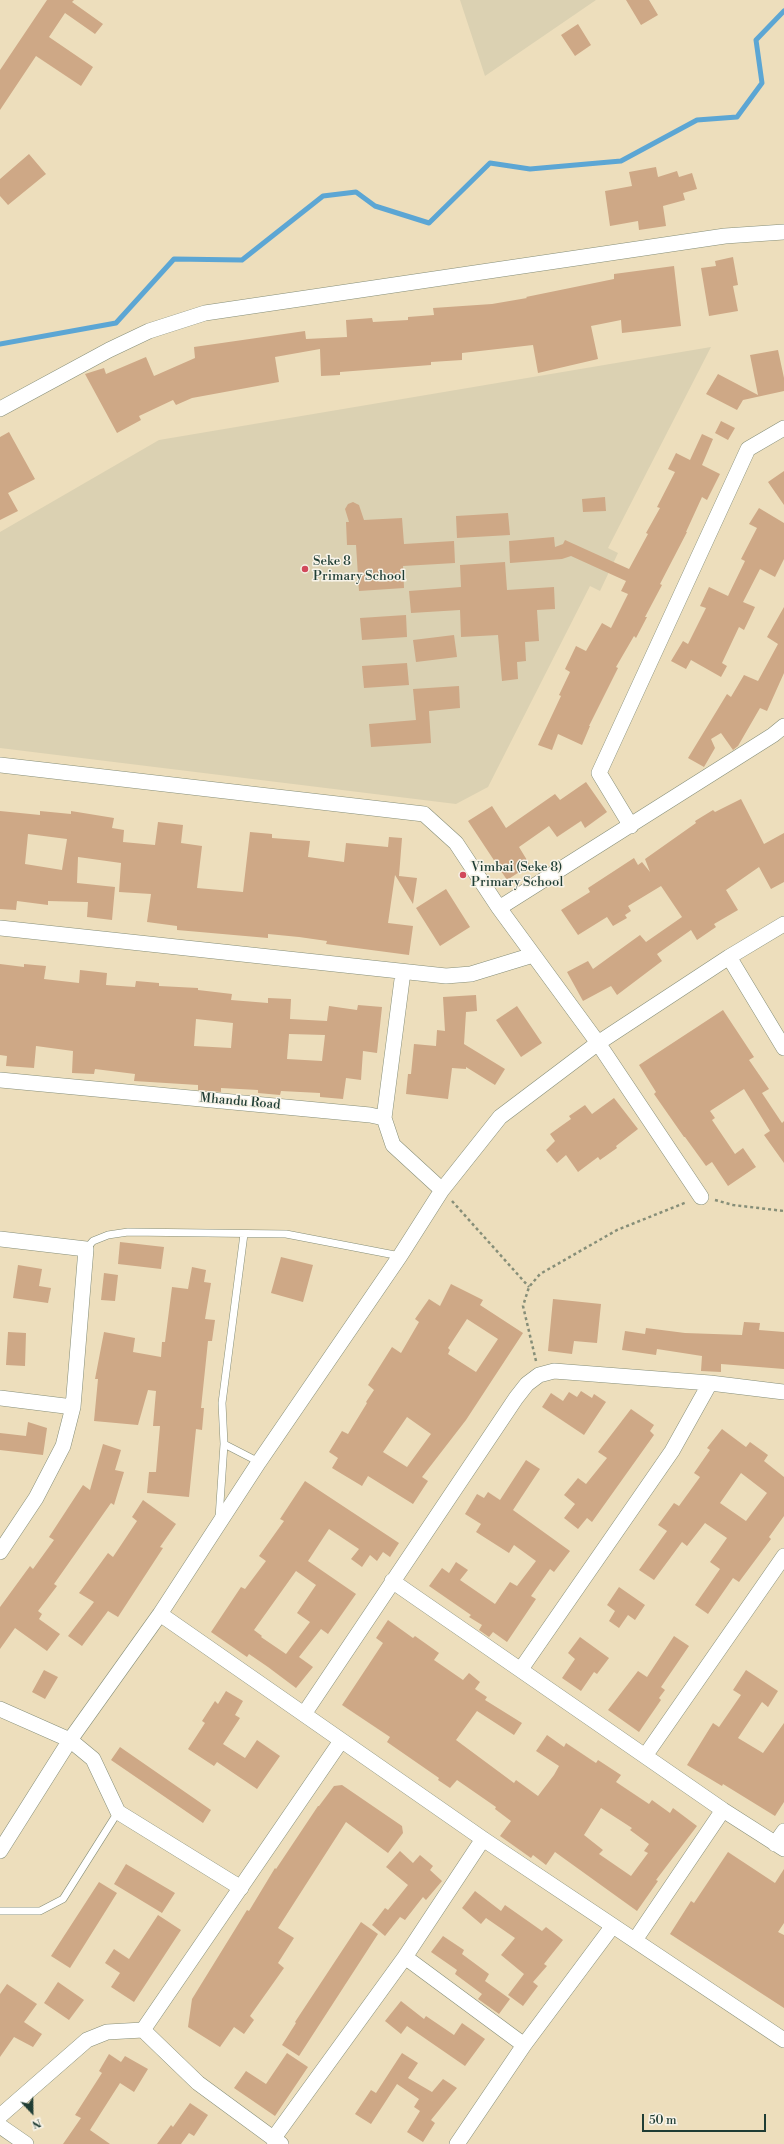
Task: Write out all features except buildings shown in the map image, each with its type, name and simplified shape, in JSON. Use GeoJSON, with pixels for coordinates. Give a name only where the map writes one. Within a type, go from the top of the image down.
{"type":"FeatureCollection","features":[{"type":"Feature","properties":{"kind":"street"},"geometry":{"type":"LineString","coordinates":[[0,409],[109,350],[149,331],[205,313],[725,236],[784,232]]}},
{"type":"Feature","properties":{"kind":"street"},"geometry":{"type":"LineString","coordinates":[[631,826],[599,773],[748,449],[784,428]]}},
{"type":"Feature","properties":{"kind":"street"},"geometry":{"type":"LineString","coordinates":[[500,908],[773,735],[784,726]]}},
{"type":"Feature","properties":{"kind":"street"},"geometry":{"type":"LineString","coordinates":[[0,764],[424,814],[456,843],[533,955],[598,1043],[701,1197]]}},
{"type":"Feature","properties":{"kind":"street"},"geometry":{"type":"LineString","coordinates":[[0,1851],[70,1740],[160,1614],[259,1462],[400,1256],[442,1190],[500,1117],[598,1043],[784,924]]}},
{"type":"Feature","properties":{"kind":"street"},"geometry":{"type":"LineString","coordinates":[[0,928],[446,976],[471,974],[533,955]]}},
{"type":"Feature","properties":{"kind":"street"},"geometry":{"type":"LineString","coordinates":[[729,958],[784,1048]]}},
{"type":"Feature","properties":{"kind":"street"},"geometry":{"type":"LineString","coordinates":[[403,972],[384,1118],[394,1145],[442,1190]]}},
{"type":"Feature","properties":{"kind":"street","name":"Mhandu Road"},"geometry":{"type":"LineString","coordinates":[[0,1080],[362,1114],[384,1118]]}},
{"type":"Feature","properties":{"kind":"street"},"geometry":{"type":"LineString","coordinates":[[0,1239],[86,1249],[74,1407],[63,1446],[36,1498],[0,1552]]}},
{"type":"Feature","properties":{"kind":"street"},"geometry":{"type":"LineString","coordinates":[[304,1714],[516,1398],[527,1384],[539,1375],[554,1371],[710,1383],[784,1392]]}},
{"type":"Feature","properties":{"kind":"street"},"geometry":{"type":"LineString","coordinates":[[521,1669],[672,1451],[710,1383]]}},
{"type":"Feature","properties":{"kind":"street"},"geometry":{"type":"LineString","coordinates":[[0,1398],[74,1407]]}},
{"type":"Feature","properties":{"kind":"street"},"geometry":{"type":"LineString","coordinates":[[645,1756],[784,1556]]}},
{"type":"Feature","properties":{"kind":"street"},"geometry":{"type":"LineString","coordinates":[[392,1581],[723,1810],[780,1846],[784,1831]]}},
{"type":"Feature","properties":{"kind":"street"},"geometry":{"type":"LineString","coordinates":[[160,1614],[483,1839],[784,2040]]}},
{"type":"Feature","properties":{"kind":"street"},"geometry":{"type":"LineString","coordinates":[[0,1709],[70,1740],[93,1759],[118,1812],[241,1888]]}},
{"type":"Feature","properties":{"kind":"street"},"geometry":{"type":"LineString","coordinates":[[144,2030],[341,1741]]}},
{"type":"Feature","properties":{"kind":"street"},"geometry":{"type":"LineString","coordinates":[[635,1940],[723,1810]]}},
{"type":"Feature","properties":{"kind":"street"},"geometry":{"type":"LineString","coordinates":[[0,2116],[87,2040],[107,2032],[144,2030],[198,2083],[277,2141],[405,1957],[483,1839]]}},
{"type":"Feature","properties":{"kind":"street"},"geometry":{"type":"LineString","coordinates":[[458,2144],[524,2045],[612,1926]]}},
{"type":"Feature","properties":{"kind":"street"},"geometry":{"type":"LineString","coordinates":[[405,1957],[524,2045]]}},
{"type":"Feature","properties":{"kind":"street"},"geometry":{"type":"LineString","coordinates":[[0,2126],[26,2144]]}},
{"type":"Feature","properties":{"kind":"lane"},"geometry":{"type":"LineString","coordinates":[[86,1249],[93,1241],[108,1235],[128,1232],[286,1234],[400,1256]]}},
{"type":"Feature","properties":{"kind":"lane"},"geometry":{"type":"LineString","coordinates":[[219,1524],[224,1444],[222,1403],[244,1234]]}},
{"type":"Feature","properties":{"kind":"lane"},"geometry":{"type":"LineString","coordinates":[[224,1444],[259,1462]]}},
{"type":"Feature","properties":{"kind":"lane"},"geometry":{"type":"LineString","coordinates":[[0,1911],[40,1911],[63,1899],[118,1812]]}},
{"type":"Feature","properties":{"kind":"path"},"geometry":{"type":"LineString","coordinates":[[442,1190],[529,1287]]}},
{"type":"Feature","properties":{"kind":"path"},"geometry":{"type":"LineString","coordinates":[[539,1375],[523,1306],[529,1287],[540,1274],[617,1230],[701,1197],[733,1205],[784,1211]]}},
{"type":"Feature","properties":{"kind":"shaded area"},"geometry":{"type":"Polygon","coordinates":[[[460,0],[596,0],[485,76],[460,0]]]}},
{"type":"Feature","properties":{"kind":"shaded area","name":"Seke 8 Primary School"},"geometry":{"type":"Polygon","coordinates":[[[711,347],[608,548],[618,553],[600,591],[590,586],[488,787],[456,804],[0,748],[0,532],[159,440],[711,347]]]}},
{"type":"Feature","properties":{"kind":"waterway"},"geometry":{"type":"LineString","coordinates":[[0,344],[116,323],[174,259],[242,260],[323,196],[356,192],[375,206],[429,223],[490,163],[530,169],[621,161],[697,120],[737,117],[762,83],[756,40],[784,11]]}},
{"type":"Feature","properties":{"kind":"place","name":"Seke 8 Primary School"},"geometry":{"type":"Point","coordinates":[305,569]}},
{"type":"Feature","properties":{"kind":"place","name":"Vimbai (Seke 8) Primary School"},"geometry":{"type":"Point","coordinates":[463,875]}}]}
